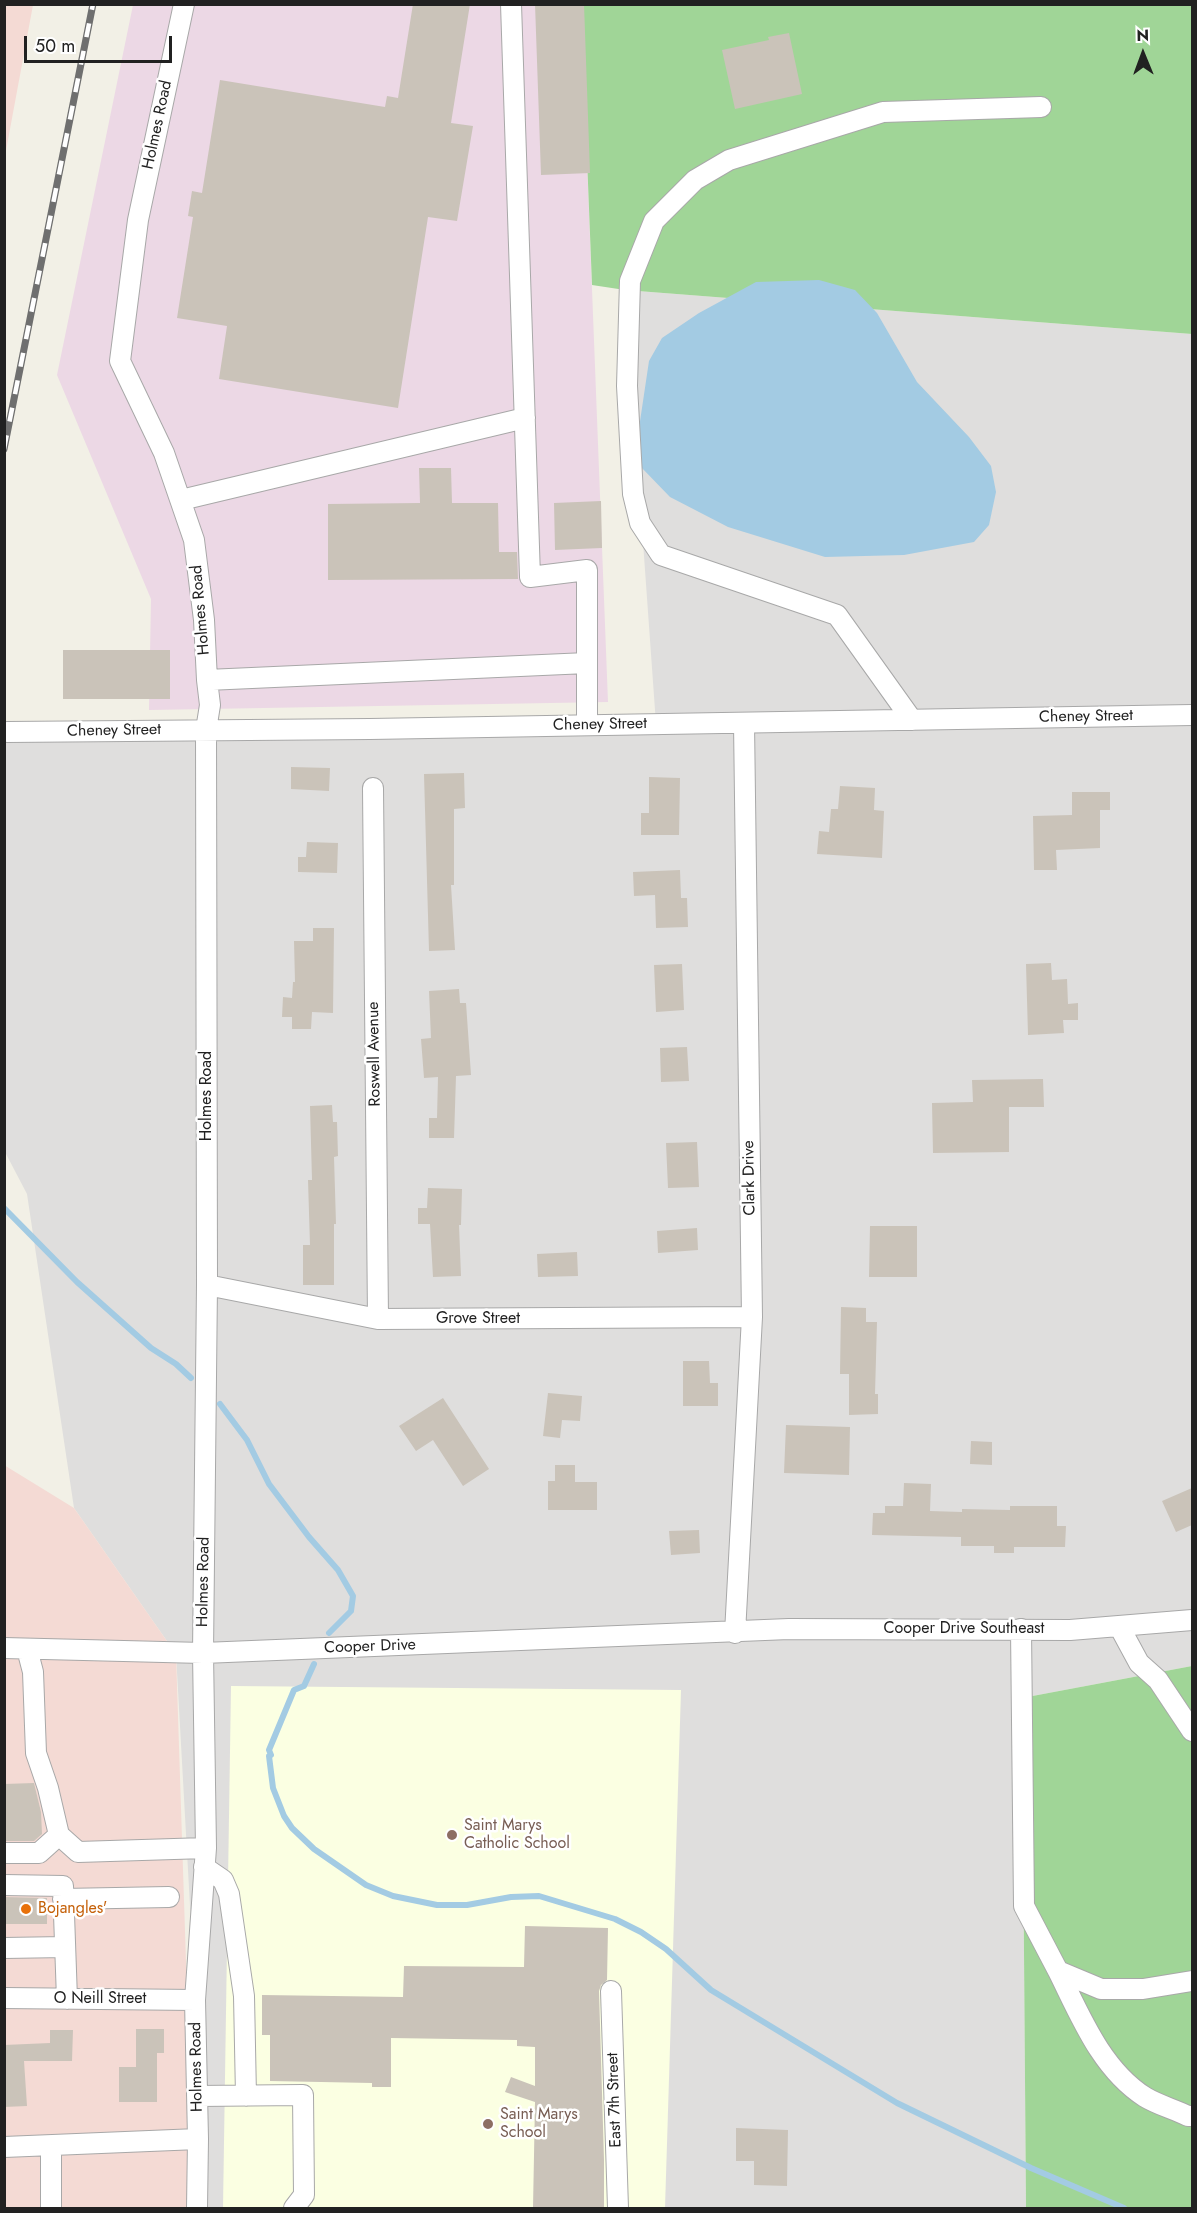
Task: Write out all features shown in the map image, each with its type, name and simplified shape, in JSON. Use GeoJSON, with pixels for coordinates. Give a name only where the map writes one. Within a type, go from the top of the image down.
{"type":"FeatureCollection","features":[{"type":"Feature","properties":{"kind":"street","name":"Holmes Road"},"geometry":{"type":"LineString","coordinates":[[184,4],[138,219],[120,361],[164,453],[195,540],[210,705],[206,730],[205,1858],[195,2000],[197,2208]]}},
{"type":"Feature","properties":{"kind":"street"},"geometry":{"type":"LineString","coordinates":[[511,4],[530,577],[587,570],[588,725]]}},
{"type":"Feature","properties":{"kind":"street"},"geometry":{"type":"LineString","coordinates":[[912,720],[837,615],[661,555],[640,523],[633,494],[627,386],[630,281],[654,221],[695,180],[729,160],[883,112],[1041,107]]}},
{"type":"Feature","properties":{"kind":"street"},"geometry":{"type":"LineString","coordinates":[[181,500],[525,418]]}},
{"type":"Feature","properties":{"kind":"street"},"geometry":{"type":"LineString","coordinates":[[207,680],[587,663]]}},
{"type":"Feature","properties":{"kind":"street","name":"Cheney Street"},"geometry":{"type":"LineString","coordinates":[[7,732],[1192,715]]}},
{"type":"Feature","properties":{"kind":"street","name":"Clark Drive"},"geometry":{"type":"LineString","coordinates":[[735,1633],[752,1317],[744,723]]}},
{"type":"Feature","properties":{"kind":"street","name":"Roswell Avenue"},"geometry":{"type":"LineString","coordinates":[[373,789],[378,1319]]}},
{"type":"Feature","properties":{"kind":"street","name":"Grove Street"},"geometry":{"type":"LineString","coordinates":[[207,1285],[378,1319],[752,1317]]}},
{"type":"Feature","properties":{"kind":"street","name":"Cooper Drive Southeast"},"geometry":{"type":"LineString","coordinates":[[735,1633],[789,1629],[1070,1630],[1192,1620]]}},
{"type":"Feature","properties":{"kind":"street"},"geometry":{"type":"LineString","coordinates":[[1119,1626],[1139,1663],[1158,1680],[1192,1731]]}},
{"type":"Feature","properties":{"kind":"street"},"geometry":{"type":"LineString","coordinates":[[1021,1629],[1024,1906],[1086,2025],[1113,2068],[1145,2097],[1192,2116]]}},
{"type":"Feature","properties":{"kind":"street","name":"Cooper Drive"},"geometry":{"type":"LineString","coordinates":[[4,1648],[204,1653],[735,1633]]}},
{"type":"Feature","properties":{"kind":"street"},"geometry":{"type":"LineString","coordinates":[[27,1649],[33,1672],[36,1753],[48,1788],[59,1835],[78,1852],[205,1858],[223,1880],[229,1894],[244,1996],[246,2096]]}},
{"type":"Feature","properties":{"kind":"street"},"geometry":{"type":"LineString","coordinates":[[4,1853],[39,1853],[59,1835]]}},
{"type":"Feature","properties":{"kind":"street"},"geometry":{"type":"LineString","coordinates":[[4,1885],[63,1886],[67,1999]]}},
{"type":"Feature","properties":{"kind":"street"},"geometry":{"type":"LineString","coordinates":[[63,1899],[168,1897]]}},
{"type":"Feature","properties":{"kind":"street"},"geometry":{"type":"LineString","coordinates":[[4,1948],[65,1947]]}},
{"type":"Feature","properties":{"kind":"street"},"geometry":{"type":"LineString","coordinates":[[1058,1971],[1101,1989],[1143,1989],[1192,1981]]}},
{"type":"Feature","properties":{"kind":"street","name":"East 7th Street"},"geometry":{"type":"LineString","coordinates":[[611,1991],[618,2208]]}},
{"type":"Feature","properties":{"kind":"street","name":"O Neill Street"},"geometry":{"type":"LineString","coordinates":[[4,1998],[195,2000]]}},
{"type":"Feature","properties":{"kind":"street"},"geometry":{"type":"LineString","coordinates":[[197,2096],[303,2095],[299,2202]]}},
{"type":"Feature","properties":{"kind":"street"},"geometry":{"type":"LineString","coordinates":[[4,2147],[198,2139]]}},
{"type":"Feature","properties":{"kind":"street"},"geometry":{"type":"LineString","coordinates":[[51,2146],[51,2208]]}},
{"type":"Feature","properties":{"kind":"shaded area"},"geometry":{"type":"Polygon","coordinates":[[[4,5],[33,5],[5,156],[4,5]]]}},
{"type":"Feature","properties":{"kind":"shaded area"},"geometry":{"type":"Polygon","coordinates":[[[133,5],[581,5],[608,702],[149,710],[151,599],[57,375],[133,5]]]}},
{"type":"Feature","properties":{"kind":"shaded area"},"geometry":{"type":"Polygon","coordinates":[[[625,290],[1192,334],[1192,1666],[1022,1698],[1026,2208],[199,2208],[203,2140],[176,1654],[74,1508],[27,1194],[5,1152],[4,736],[656,724],[625,290]]]}},
{"type":"Feature","properties":{"kind":"shaded area"},"geometry":{"type":"Polygon","coordinates":[[[4,1465],[74,1508],[176,1654],[194,2208],[5,2208],[4,1465]]]}},
{"type":"Feature","properties":{"kind":"shaded area","name":"Saint Marys Catholic School"},"geometry":{"type":"Polygon","coordinates":[[[231,1686],[681,1690],[665,2208],[223,2208],[231,1686]]]}},
{"type":"Feature","properties":{"kind":"green space"},"geometry":{"type":"Polygon","coordinates":[[[581,5],[1192,5],[1192,334],[625,290],[592,285],[581,5]]]}},
{"type":"Feature","properties":{"kind":"green space"},"geometry":{"type":"Polygon","coordinates":[[[1192,1666],[1192,2208],[1026,2208],[1022,1698],[1192,1666]]]}},
{"type":"Feature","properties":{"kind":"water"},"geometry":{"type":"Polygon","coordinates":[[[819,280],[855,290],[877,313],[917,382],[969,437],[991,466],[996,492],[989,525],[974,542],[904,555],[825,557],[728,527],[670,497],[641,467],[639,428],[649,361],[662,338],[699,313],[756,282],[819,280]]]}},
{"type":"Feature","properties":{"kind":"building"},"geometry":{"type":"Polygon","coordinates":[[[413,4],[470,4],[451,123],[473,126],[457,221],[428,217],[398,408],[219,379],[227,326],[177,318],[193,217],[188,216],[192,191],[202,193],[220,80],[385,107],[387,96],[398,98],[413,4]]]}},
{"type":"Feature","properties":{"kind":"building"},"geometry":{"type":"Polygon","coordinates":[[[535,4],[584,4],[590,173],[541,175],[535,4]]]}},
{"type":"Feature","properties":{"kind":"building"},"geometry":{"type":"Polygon","coordinates":[[[789,33],[802,94],[735,109],[722,50],[769,40],[768,37],[789,33]]]}},
{"type":"Feature","properties":{"kind":"building"},"geometry":{"type":"Polygon","coordinates":[[[419,468],[451,468],[452,503],[498,503],[499,552],[517,552],[518,579],[328,580],[328,504],[420,503],[419,468]]]}},
{"type":"Feature","properties":{"kind":"building"},"geometry":{"type":"Polygon","coordinates":[[[601,501],[602,548],[555,550],[554,503],[601,501]]]}},
{"type":"Feature","properties":{"kind":"building"},"geometry":{"type":"Polygon","coordinates":[[[63,650],[170,650],[170,699],[63,699],[63,650]]]}},
{"type":"Feature","properties":{"kind":"building"},"geometry":{"type":"Polygon","coordinates":[[[291,767],[330,768],[329,791],[291,789],[291,767]]]}},
{"type":"Feature","properties":{"kind":"building"},"geometry":{"type":"Polygon","coordinates":[[[464,773],[465,808],[454,809],[454,885],[451,885],[455,950],[429,951],[424,774],[464,773]]]}},
{"type":"Feature","properties":{"kind":"building"},"geometry":{"type":"Polygon","coordinates":[[[649,777],[680,778],[679,835],[641,835],[641,813],[649,813],[649,777]]]}},
{"type":"Feature","properties":{"kind":"building"},"geometry":{"type":"Polygon","coordinates":[[[840,786],[875,788],[874,810],[884,811],[882,858],[817,854],[819,831],[829,832],[831,809],[838,809],[840,786]]]}},
{"type":"Feature","properties":{"kind":"building"},"geometry":{"type":"Polygon","coordinates":[[[1072,792],[1110,792],[1110,810],[1100,810],[1100,848],[1056,850],[1057,870],[1034,870],[1033,816],[1072,815],[1072,792]]]}},
{"type":"Feature","properties":{"kind":"building"},"geometry":{"type":"Polygon","coordinates":[[[307,842],[338,843],[337,873],[298,872],[298,857],[306,857],[307,842]]]}},
{"type":"Feature","properties":{"kind":"building"},"geometry":{"type":"Polygon","coordinates":[[[680,870],[681,898],[687,898],[688,927],[656,928],[655,895],[634,896],[633,872],[680,870]]]}},
{"type":"Feature","properties":{"kind":"building"},"geometry":{"type":"Polygon","coordinates":[[[313,928],[334,928],[333,1013],[312,1012],[311,1029],[292,1029],[292,1017],[282,1017],[283,997],[292,998],[293,982],[295,982],[294,941],[313,941],[313,928]]]}},
{"type":"Feature","properties":{"kind":"building"},"geometry":{"type":"Polygon","coordinates":[[[1051,963],[1052,980],[1067,979],[1068,1004],[1078,1003],[1078,1020],[1063,1020],[1064,1033],[1028,1035],[1026,964],[1051,963]]]}},
{"type":"Feature","properties":{"kind":"building"},"geometry":{"type":"Polygon","coordinates":[[[682,964],[684,1010],[656,1012],[654,965],[682,964]]]}},
{"type":"Feature","properties":{"kind":"building"},"geometry":{"type":"Polygon","coordinates":[[[459,989],[460,1003],[466,1003],[471,1075],[456,1076],[454,1138],[429,1138],[429,1118],[437,1118],[438,1077],[424,1078],[421,1039],[431,1038],[429,991],[459,989]]]}},
{"type":"Feature","properties":{"kind":"building"},"geometry":{"type":"Polygon","coordinates":[[[687,1047],[689,1081],[661,1082],[660,1048],[687,1047]]]}},
{"type":"Feature","properties":{"kind":"building"},"geometry":{"type":"Polygon","coordinates":[[[1043,1079],[1044,1107],[1009,1107],[1009,1152],[933,1153],[932,1103],[973,1102],[972,1080],[1043,1079]]]}},
{"type":"Feature","properties":{"kind":"building"},"geometry":{"type":"Polygon","coordinates":[[[332,1105],[333,1122],[337,1122],[338,1156],[334,1157],[336,1224],[334,1224],[334,1285],[303,1285],[303,1245],[310,1245],[308,1180],[312,1180],[310,1106],[332,1105]]]}},
{"type":"Feature","properties":{"kind":"building"},"geometry":{"type":"Polygon","coordinates":[[[697,1142],[699,1187],[668,1188],[666,1143],[697,1142]]]}},
{"type":"Feature","properties":{"kind":"building"},"geometry":{"type":"Polygon","coordinates":[[[428,1188],[462,1189],[461,1225],[459,1225],[461,1276],[433,1277],[430,1224],[418,1224],[418,1208],[427,1208],[428,1188]]]}},
{"type":"Feature","properties":{"kind":"building"},"geometry":{"type":"Polygon","coordinates":[[[870,1226],[917,1226],[917,1277],[869,1277],[870,1226]]]}},
{"type":"Feature","properties":{"kind":"building"},"geometry":{"type":"Polygon","coordinates":[[[697,1228],[698,1250],[658,1253],[657,1231],[697,1228]]]}},
{"type":"Feature","properties":{"kind":"building"},"geometry":{"type":"Polygon","coordinates":[[[577,1252],[578,1276],[538,1277],[537,1254],[577,1252]]]}},
{"type":"Feature","properties":{"kind":"building"},"geometry":{"type":"Polygon","coordinates":[[[841,1307],[866,1308],[866,1322],[877,1322],[875,1394],[878,1394],[878,1414],[849,1415],[849,1374],[840,1374],[841,1307]]]}},
{"type":"Feature","properties":{"kind":"building"},"geometry":{"type":"Polygon","coordinates":[[[683,1361],[709,1361],[710,1383],[718,1383],[718,1406],[683,1406],[683,1361]]]}},
{"type":"Feature","properties":{"kind":"building"},"geometry":{"type":"Polygon","coordinates":[[[548,1393],[582,1396],[580,1421],[562,1420],[560,1438],[543,1436],[548,1393]]]}},
{"type":"Feature","properties":{"kind":"building"},"geometry":{"type":"Polygon","coordinates":[[[443,1398],[489,1469],[463,1486],[433,1440],[416,1451],[399,1426],[443,1398]]]}},
{"type":"Feature","properties":{"kind":"building"},"geometry":{"type":"Polygon","coordinates":[[[786,1425],[850,1427],[849,1475],[784,1473],[786,1425]]]}},
{"type":"Feature","properties":{"kind":"building"},"geometry":{"type":"Polygon","coordinates":[[[971,1441],[992,1442],[992,1465],[970,1464],[971,1441]]]}},
{"type":"Feature","properties":{"kind":"building"},"geometry":{"type":"Polygon","coordinates":[[[555,1465],[575,1465],[575,1482],[597,1482],[597,1510],[548,1510],[548,1481],[555,1481],[555,1465]]]}},
{"type":"Feature","properties":{"kind":"building"},"geometry":{"type":"Polygon","coordinates":[[[904,1483],[931,1484],[930,1511],[962,1512],[962,1509],[1010,1510],[1010,1506],[1057,1506],[1057,1526],[1066,1526],[1065,1547],[1014,1547],[1014,1553],[994,1553],[994,1546],[961,1546],[961,1537],[872,1535],[873,1513],[885,1513],[885,1506],[903,1506],[904,1483]]]}},
{"type":"Feature","properties":{"kind":"building"},"geometry":{"type":"Polygon","coordinates":[[[1192,1488],[1192,1525],[1176,1532],[1162,1501],[1192,1488]]]}},
{"type":"Feature","properties":{"kind":"building"},"geometry":{"type":"Polygon","coordinates":[[[699,1530],[700,1553],[671,1555],[669,1531],[699,1530]]]}},
{"type":"Feature","properties":{"kind":"building"},"geometry":{"type":"Polygon","coordinates":[[[34,1783],[41,1812],[42,1834],[34,1841],[4,1841],[4,1784],[34,1783]]]}},
{"type":"Feature","properties":{"kind":"building","name":"Bojangles'"},"geometry":{"type":"Polygon","coordinates":[[[4,1897],[47,1898],[47,1924],[4,1924],[4,1897]]]}},
{"type":"Feature","properties":{"kind":"building"},"geometry":{"type":"Polygon","coordinates":[[[525,1926],[608,1928],[607,1980],[601,1985],[599,1991],[604,2208],[533,2208],[535,2102],[505,2092],[511,2077],[535,2086],[535,2047],[517,2046],[517,2040],[391,2038],[391,2087],[372,2087],[372,2083],[270,2081],[270,2035],[262,2035],[262,1995],[403,1997],[404,1966],[524,1967],[525,1926]]]}},
{"type":"Feature","properties":{"kind":"building"},"geometry":{"type":"Polygon","coordinates":[[[136,2029],[164,2029],[164,2053],[157,2053],[157,2102],[119,2102],[119,2067],[136,2067],[136,2029]]]}},
{"type":"Feature","properties":{"kind":"building"},"geometry":{"type":"Polygon","coordinates":[[[50,2030],[73,2030],[72,2061],[24,2061],[27,2106],[4,2107],[4,2045],[50,2043],[50,2030]]]}},
{"type":"Feature","properties":{"kind":"building"},"geometry":{"type":"Polygon","coordinates":[[[736,2128],[788,2130],[787,2186],[754,2185],[754,2161],[736,2161],[736,2128]]]}},
{"type":"Feature","properties":{"kind":"waterway"},"geometry":{"type":"LineString","coordinates":[[4,1208],[77,1282],[151,1348],[176,1364],[191,1378]]}},
{"type":"Feature","properties":{"kind":"waterway"},"geometry":{"type":"LineString","coordinates":[[220,1404],[247,1440],[269,1484],[309,1537],[338,1570],[353,1596],[351,1611],[329,1633]]}},
{"type":"Feature","properties":{"kind":"waterway"},"geometry":{"type":"LineString","coordinates":[[314,1664],[304,1686],[294,1690],[269,1750],[273,1788],[284,1816],[292,1828],[314,1849],[366,1885],[393,1896],[437,1905],[467,1905],[511,1897],[539,1896],[615,1919],[641,1932],[666,1949],[711,1990],[897,2103],[1031,2168],[1124,2208]]}},
{"type":"Feature","properties":{"kind":"railway"},"geometry":{"type":"LineString","coordinates":[[4,449],[93,4]]}},
{"type":"Feature","properties":{"kind":"place","name":"Saint Marys Catholic School"},"geometry":{"type":"Point","coordinates":[452,1835]}},
{"type":"Feature","properties":{"kind":"place","name":"Bojangles'"},"geometry":{"type":"Point","coordinates":[26,1909]}},
{"type":"Feature","properties":{"kind":"place","name":"Saint Marys School"},"geometry":{"type":"Point","coordinates":[488,2124]}}]}
